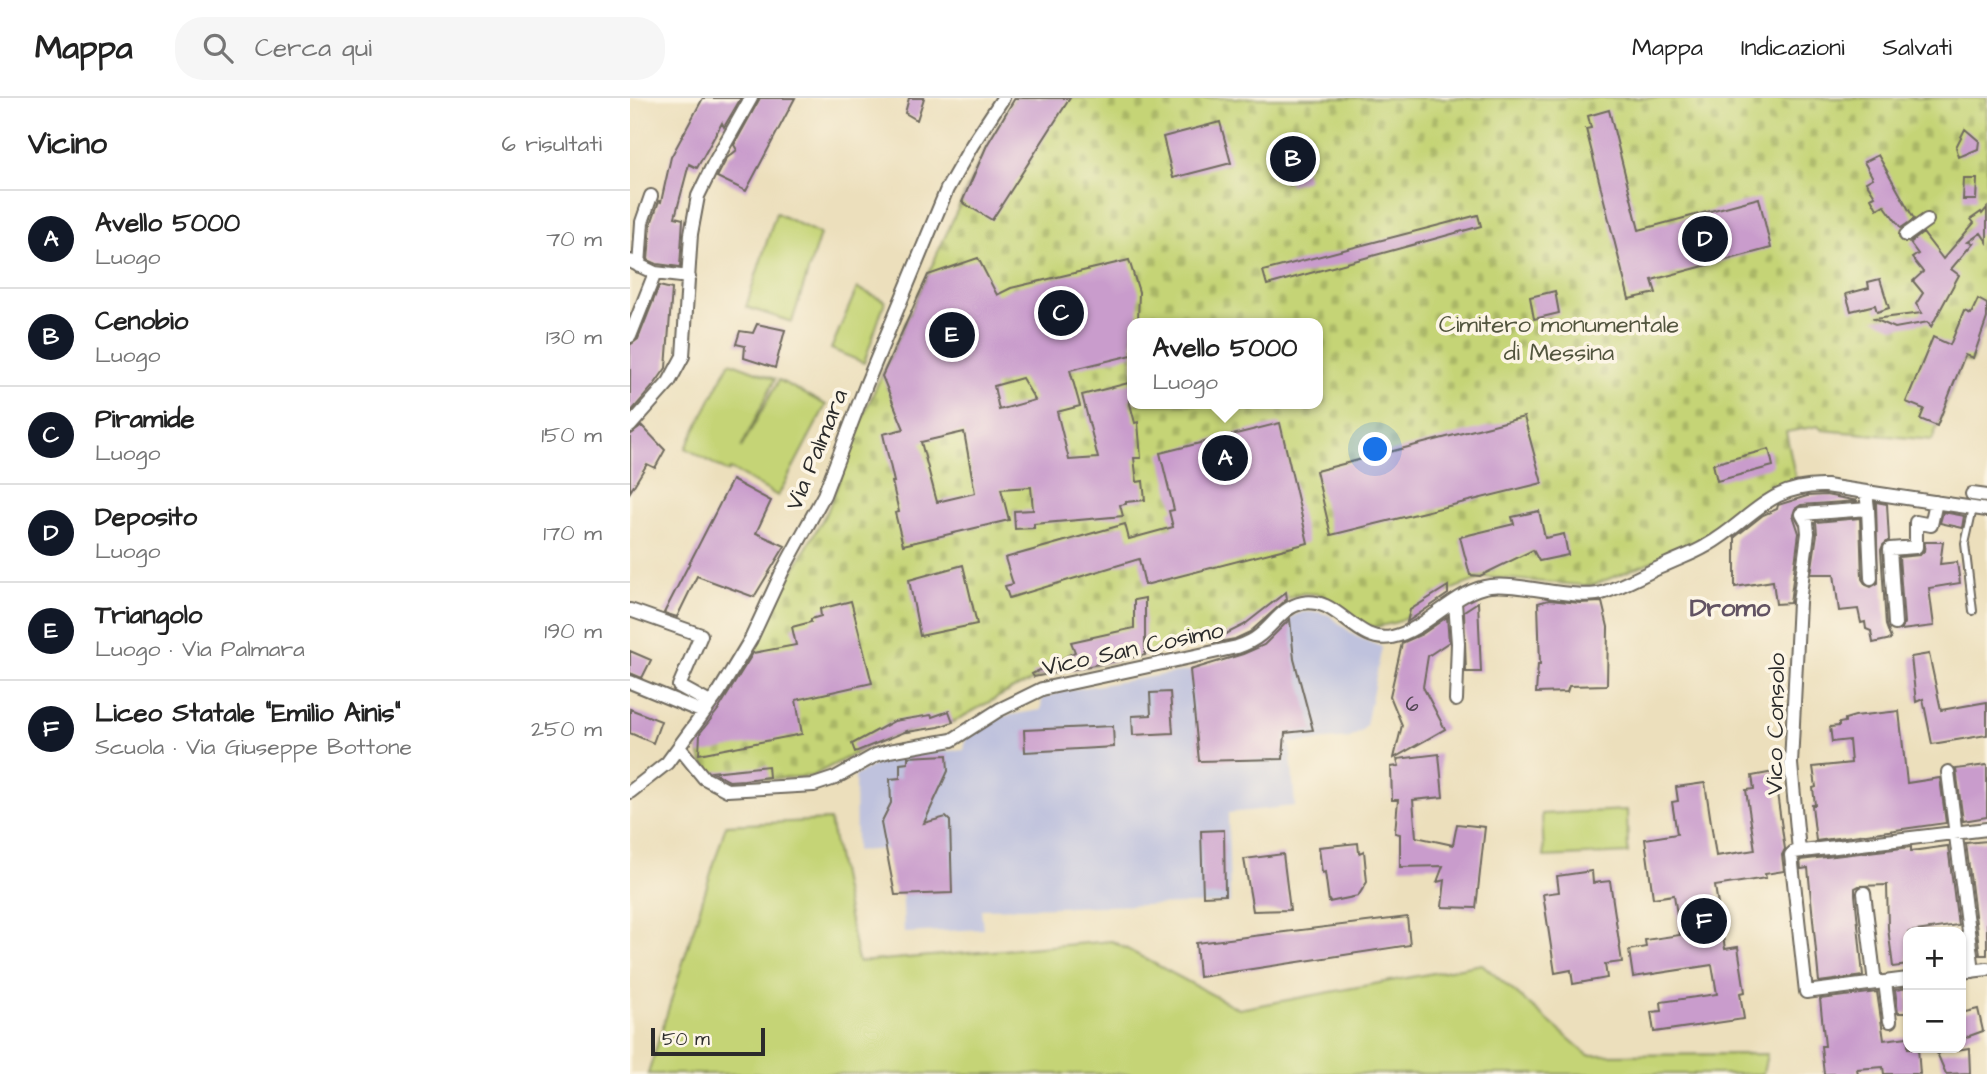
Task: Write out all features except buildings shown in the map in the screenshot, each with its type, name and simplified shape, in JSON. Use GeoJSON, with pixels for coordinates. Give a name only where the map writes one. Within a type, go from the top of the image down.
{"type":"FeatureCollection","features":[{"type":"Feature","properties":{"kind":"street"},"geometry":{"type":"LineString","coordinates":[[630,426],[669,382],[683,356],[692,220],[698,196],[751,98]]}},
{"type":"Feature","properties":{"kind":"street","name":"Via Palmara"},"geometry":{"type":"LineString","coordinates":[[630,792],[667,763],[740,659],[783,570],[824,495],[947,189],[966,154],[1003,98]]}},
{"type":"Feature","properties":{"kind":"street"},"geometry":{"type":"LineString","coordinates":[[651,196],[642,222],[635,263],[655,273],[689,277]]}},
{"type":"Feature","properties":{"kind":"street"},"geometry":{"type":"LineString","coordinates":[[1906,235],[1927,220]]}},
{"type":"Feature","properties":{"kind":"street"},"geometry":{"type":"LineString","coordinates":[[630,335],[655,273]]}},
{"type":"Feature","properties":{"kind":"street","name":"Vico San Cosimo"},"geometry":{"type":"LineString","coordinates":[[679,747],[704,778],[727,790],[814,785],[835,778],[876,755],[952,740],[999,710],[1042,689],[1237,648],[1255,639],[1280,615],[1296,605],[1312,602],[1321,604],[1356,628],[1379,638],[1401,635],[1477,589],[1496,586],[1594,595],[1707,546],[1759,506],[1789,490],[1814,486],[1980,509]]}},
{"type":"Feature","properties":{"kind":"street"},"geometry":{"type":"LineString","coordinates":[[1866,492],[1871,578]]}},
{"type":"Feature","properties":{"kind":"street"},"geometry":{"type":"LineString","coordinates":[[1972,494],[1987,496]]}},
{"type":"Feature","properties":{"kind":"street"},"geometry":{"type":"LineString","coordinates":[[1895,624],[1890,549],[1916,547],[1916,522],[1931,525],[1936,502]]}},
{"type":"Feature","properties":{"kind":"street","name":"Vico Consolo"},"geometry":{"type":"LineString","coordinates":[[1799,851],[1791,764],[1799,602],[1808,533],[1802,514],[1868,509]]}},
{"type":"Feature","properties":{"kind":"street"},"geometry":{"type":"LineString","coordinates":[[1455,603],[1458,643],[1456,700]]}},
{"type":"Feature","properties":{"kind":"street"},"geometry":{"type":"LineString","coordinates":[[630,610],[701,635],[679,686],[707,707]]}},
{"type":"Feature","properties":{"kind":"street"},"geometry":{"type":"LineString","coordinates":[[630,682],[707,707]]}},
{"type":"Feature","properties":{"kind":"street"},"geometry":{"type":"LineString","coordinates":[[1948,772],[1967,971],[1987,969]]}},
{"type":"Feature","properties":{"kind":"street"},"geometry":{"type":"LineString","coordinates":[[1903,980],[1805,992],[1791,855],[1799,851],[1987,829]]}},
{"type":"Feature","properties":{"kind":"street"},"geometry":{"type":"LineString","coordinates":[[1864,893],[1890,1021]]}},
{"type":"Feature","properties":{"kind":"lane"},"geometry":{"type":"LineString","coordinates":[[1973,611],[1965,544],[1980,509]]}},
{"type":"Feature","properties":{"kind":"shaded area"},"geometry":{"type":"Polygon","coordinates":[[[1303,612],[1329,615],[1355,636],[1382,647],[1366,725],[1362,731],[1350,738],[1290,743],[1295,806],[1228,813],[1230,903],[981,909],[983,929],[904,933],[901,848],[856,851],[855,776],[892,755],[964,750],[966,738],[1004,716],[1041,710],[1042,698],[1064,691],[1223,665],[1233,656],[1260,646],[1295,615],[1303,612]]]}},
{"type":"Feature","properties":{"kind":"green space","name":"Cimitero monumentale di Messina"},"geometry":{"type":"Polygon","coordinates":[[[1015,98],[1987,98],[1987,325],[1982,331],[1971,363],[1963,360],[1932,440],[1822,430],[1818,426],[1786,432],[1796,481],[1755,501],[1700,542],[1591,586],[1485,577],[1455,588],[1397,622],[1376,627],[1361,624],[1318,594],[1303,593],[1283,600],[1222,640],[1045,675],[1011,690],[953,722],[899,734],[871,745],[812,776],[730,782],[713,775],[702,762],[699,751],[701,729],[718,710],[754,652],[784,587],[828,510],[868,405],[987,145],[1015,98]]]}},
{"type":"Feature","properties":{"kind":"green space"},"geometry":{"type":"Polygon","coordinates":[[[776,213],[820,234],[792,322],[746,307],[776,213]]]}},
{"type":"Feature","properties":{"kind":"green space"},"geometry":{"type":"Polygon","coordinates":[[[857,288],[885,301],[864,363],[831,349],[857,288]]]}},
{"type":"Feature","properties":{"kind":"green space"},"geometry":{"type":"Polygon","coordinates":[[[730,362],[775,379],[741,448],[779,380],[826,405],[778,496],[686,448],[730,362]]]}},
{"type":"Feature","properties":{"kind":"green space"},"geometry":{"type":"Polygon","coordinates":[[[1627,810],[1628,853],[1544,857],[1542,814],[1627,810]]]}},
{"type":"Feature","properties":{"kind":"green space"},"geometry":{"type":"Polygon","coordinates":[[[830,820],[858,962],[1112,941],[1239,1009],[1482,964],[1588,1055],[1767,1054],[1763,1074],[648,1074],[726,825],[830,820]]]}},
{"type":"Feature","properties":{"kind":"place","name":"Cenobio"},"geometry":{"type":"Point","coordinates":[1293,159]}},
{"type":"Feature","properties":{"kind":"place","name":"Deposito"},"geometry":{"type":"Point","coordinates":[1705,239]}},
{"type":"Feature","properties":{"kind":"place","name":"Piramide"},"geometry":{"type":"Point","coordinates":[1061,313]}},
{"type":"Feature","properties":{"kind":"place","name":"Triangolo"},"geometry":{"type":"Point","coordinates":[952,335]}},
{"type":"Feature","properties":{"kind":"place","name":"Avello 5000"},"geometry":{"type":"Point","coordinates":[1225,458]}},
{"type":"Feature","properties":{"kind":"place","name":"Liceo Statale “Emilio Ainis”"},"geometry":{"type":"Point","coordinates":[1704,921]}},
{"type":"Feature","properties":{"kind":"district","name":"Dromo"},"geometry":{"type":"Point","coordinates":[1730,608]}}]}
